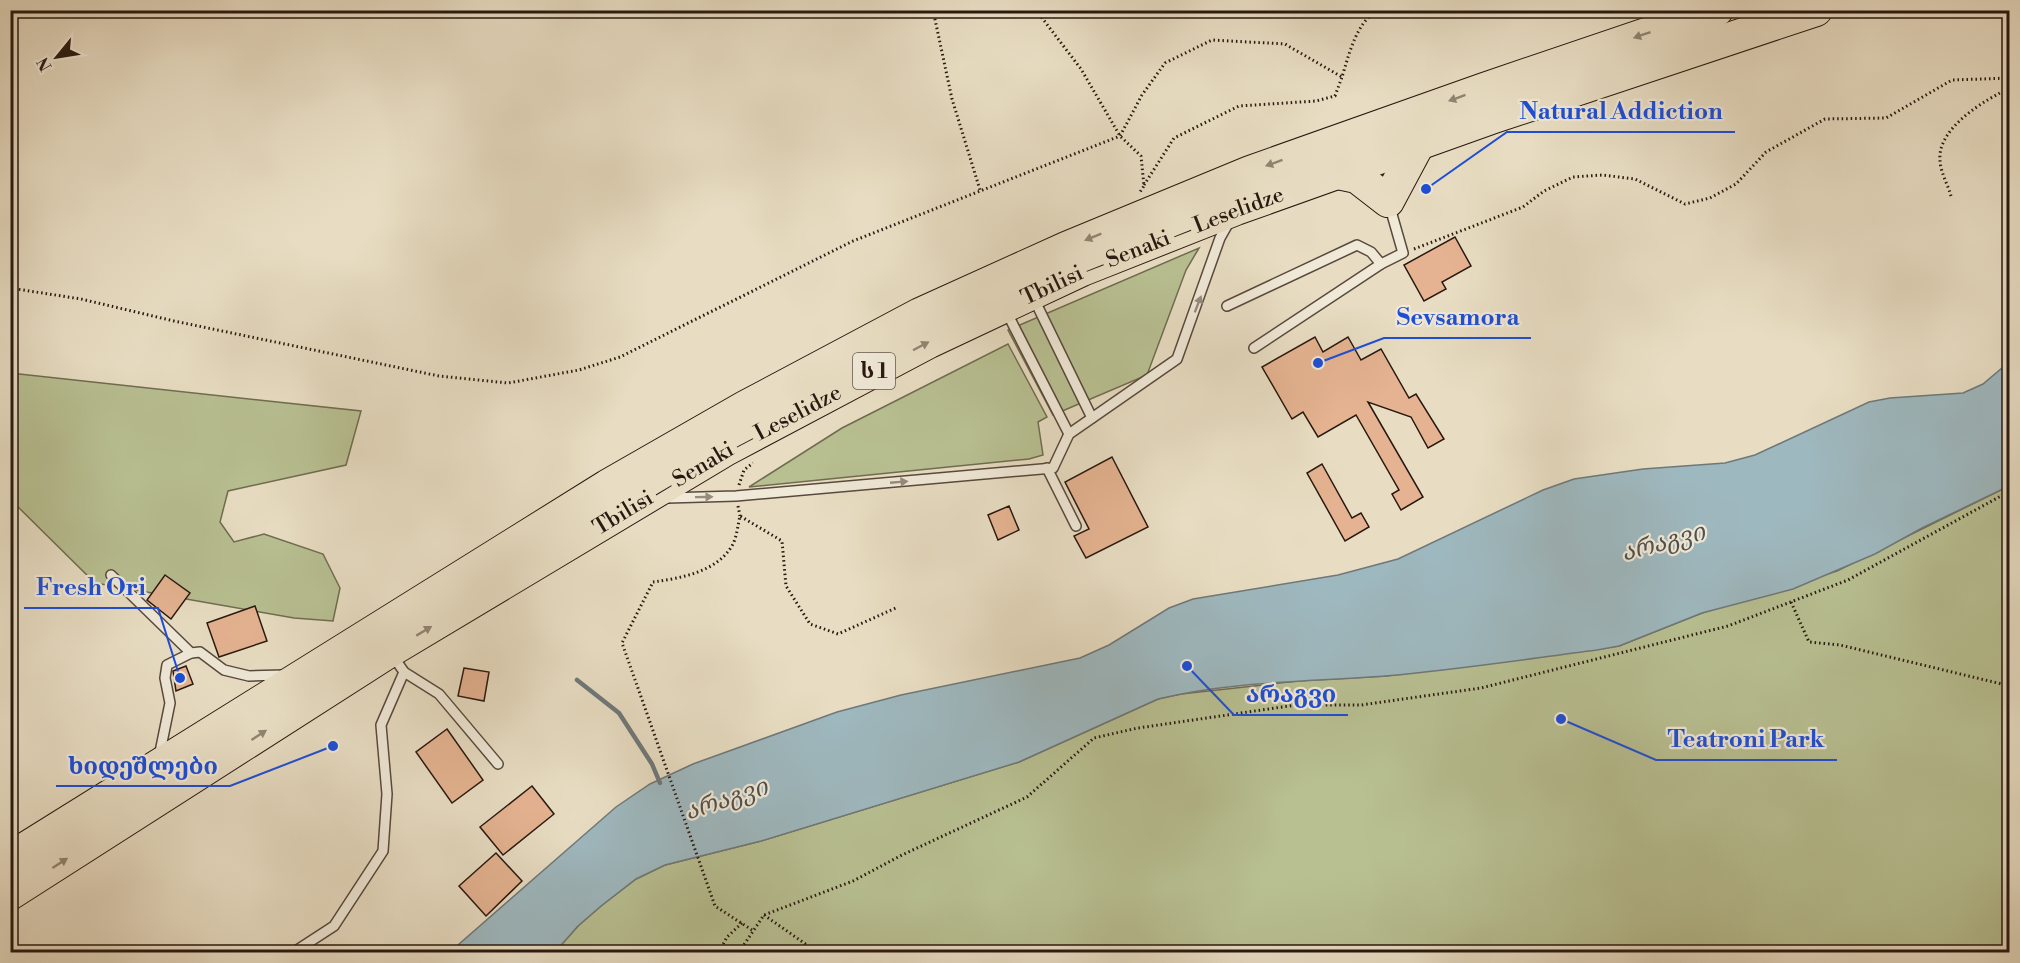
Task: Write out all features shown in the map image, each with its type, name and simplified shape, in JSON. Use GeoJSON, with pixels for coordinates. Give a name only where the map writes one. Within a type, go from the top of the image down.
{"type":"FeatureCollection","features":[{"type":"Feature","properties":{"kind":"highway","name":"Tbilisi — Senaki — Leselidze"},"geometry":{"type":"LineString","coordinates":[[10,858],[617,481],[745,407],[920,314],[1066,248],[1250,172],[1494,85],[1718,10]]}},
{"type":"Feature","properties":{"kind":"highway","name":"Tbilisi — Senaki — Leselidze"},"geometry":{"type":"LineString","coordinates":[[10,894],[397,662],[646,498],[727,449],[1003,306],[1236,209],[1419,143],[1816,10]]}},
{"type":"Feature","properties":{"kind":"highway"},"geometry":{"type":"LineString","coordinates":[[1338,172],[1357,177],[1388,201],[1419,143]]}},
{"type":"Feature","properties":{"kind":"lane"},"geometry":{"type":"LineString","coordinates":[[1254,348],[1381,264],[1403,253],[1388,201]]}},
{"type":"Feature","properties":{"kind":"lane"},"geometry":{"type":"LineString","coordinates":[[1050,468],[1069,434],[1177,359],[1220,238],[1236,209]]}},
{"type":"Feature","properties":{"kind":"lane"},"geometry":{"type":"LineString","coordinates":[[1227,306],[1357,244],[1371,252],[1381,264]]}},
{"type":"Feature","properties":{"kind":"lane"},"geometry":{"type":"LineString","coordinates":[[1031,293],[1092,418]]}},
{"type":"Feature","properties":{"kind":"lane"},"geometry":{"type":"LineString","coordinates":[[1003,306],[1069,434]]}},
{"type":"Feature","properties":{"kind":"lane"},"geometry":{"type":"LineString","coordinates":[[646,498],[736,496],[1050,468]]}},
{"type":"Feature","properties":{"kind":"lane"},"geometry":{"type":"LineString","coordinates":[[1050,468],[1076,526]]}},
{"type":"Feature","properties":{"kind":"lane"},"geometry":{"type":"LineString","coordinates":[[111,575],[191,653]]}},
{"type":"Feature","properties":{"kind":"lane"},"geometry":{"type":"LineString","coordinates":[[158,765],[170,703],[165,670],[167,665],[191,653],[200,652],[224,670],[249,676],[302,675]]}},
{"type":"Feature","properties":{"kind":"lane"},"geometry":{"type":"LineString","coordinates":[[294,952],[334,926],[383,851],[387,794],[381,725],[397,662],[438,694],[498,764]]}},
{"type":"Feature","properties":{"kind":"path"},"geometry":{"type":"LineString","coordinates":[[933,10],[952,99],[980,190]]}},
{"type":"Feature","properties":{"kind":"path"},"geometry":{"type":"LineString","coordinates":[[1036,10],[1081,69],[1120,136],[1141,156],[1144,186]]}},
{"type":"Feature","properties":{"kind":"path"},"geometry":{"type":"LineString","coordinates":[[1138,194],[1174,138],[1239,106],[1316,101],[1335,96],[1354,39],[1373,13],[1379,10]]}},
{"type":"Feature","properties":{"kind":"path"},"geometry":{"type":"LineString","coordinates":[[10,288],[81,299],[174,321],[439,376],[508,382],[579,370],[620,357],[853,241],[1120,136],[1142,95],[1165,63],[1212,40],[1285,44],[1342,77]]}},
{"type":"Feature","properties":{"kind":"path"},"geometry":{"type":"LineString","coordinates":[[1403,253],[1523,207],[1544,191],[1573,177],[1602,176],[1635,179],[1685,204],[1710,198],[1736,184],[1766,152],[1825,119],[1886,118],[1952,80],[2010,78]]}},
{"type":"Feature","properties":{"kind":"path"},"geometry":{"type":"LineString","coordinates":[[1952,196],[1939,159],[1949,132],[1981,102],[2010,88]]}},
{"type":"Feature","properties":{"kind":"path"},"geometry":{"type":"LineString","coordinates":[[739,952],[764,915],[853,881],[1028,797],[1094,738],[1138,728],[1296,705],[1361,705],[1481,688],[1728,626],[1848,580],[2010,491]]}},
{"type":"Feature","properties":{"kind":"path"},"geometry":{"type":"LineString","coordinates":[[752,930],[715,906],[622,643],[653,582],[688,576],[715,563],[733,544],[740,516],[758,524],[782,541],[786,586],[810,624],[838,634],[898,607]]}},
{"type":"Feature","properties":{"kind":"path"},"geometry":{"type":"LineString","coordinates":[[1791,602],[1809,642],[1840,645],[2010,686]]}},
{"type":"Feature","properties":{"kind":"path"},"geometry":{"type":"LineString","coordinates":[[764,915],[817,952]]}},
{"type":"Feature","properties":{"kind":"path"},"geometry":{"type":"LineString","coordinates":[[719,952],[727,937],[742,923]]}},
{"type":"Feature","properties":{"kind":"green space"},"geometry":{"type":"Polygon","coordinates":[[[1199,248],[1186,270],[1147,375],[1053,415],[1008,330],[1199,248]]]}},
{"type":"Feature","properties":{"kind":"green space"},"geometry":{"type":"Polygon","coordinates":[[[1008,344],[1047,417],[1038,422],[1043,455],[1029,459],[749,487],[842,428],[1008,344]]]}},
{"type":"Feature","properties":{"kind":"green space"},"geometry":{"type":"Polygon","coordinates":[[[10,373],[361,411],[346,465],[228,491],[220,522],[234,542],[264,534],[323,554],[340,588],[333,621],[294,618],[95,583],[11,500],[10,373]]]}},
{"type":"Feature","properties":{"kind":"green space"},"geometry":{"type":"Polygon","coordinates":[[[2009,486],[2009,952],[555,952],[578,926],[601,906],[636,879],[665,865],[761,841],[1019,762],[1158,699],[1181,694],[1298,681],[1386,676],[1619,646],[1702,613],[1837,571],[2009,486]]]}},
{"type":"Feature","properties":{"kind":"water"},"geometry":{"type":"Polygon","coordinates":[[[2009,362],[2009,486],[1922,528],[1875,554],[1793,589],[1702,613],[1619,646],[1597,650],[1411,674],[1242,685],[1158,699],[1019,762],[761,841],[665,865],[636,879],[601,906],[578,926],[555,952],[450,952],[616,807],[650,784],[693,764],[837,712],[901,695],[1080,658],[1109,645],[1169,608],[1193,599],[1338,575],[1398,559],[1543,490],[1574,479],[1643,469],[1725,463],[1755,455],[1869,402],[1890,398],[1963,393],[1983,384],[2009,362]]]}},
{"type":"Feature","properties":{"kind":"building"},"geometry":{"type":"Polygon","coordinates":[[[1455,237],[1471,266],[1442,282],[1446,289],[1424,301],[1404,265],[1455,237]]]}},
{"type":"Feature","properties":{"kind":"building"},"geometry":{"type":"Polygon","coordinates":[[[1315,337],[1323,352],[1348,337],[1361,360],[1381,349],[1409,398],[1416,394],[1444,439],[1428,448],[1411,417],[1368,402],[1423,497],[1401,510],[1392,494],[1399,490],[1356,415],[1318,437],[1303,412],[1292,419],[1262,367],[1315,337]]]}},
{"type":"Feature","properties":{"kind":"building"},"geometry":{"type":"Polygon","coordinates":[[[1112,457],[1148,527],[1086,558],[1074,536],[1089,529],[1065,482],[1112,457]]]}},
{"type":"Feature","properties":{"kind":"building"},"geometry":{"type":"Polygon","coordinates":[[[1322,464],[1352,518],[1361,513],[1369,527],[1345,541],[1307,473],[1322,464]]]}},
{"type":"Feature","properties":{"kind":"building"},"geometry":{"type":"Polygon","coordinates":[[[1009,506],[1019,530],[998,540],[988,515],[1009,506]]]}},
{"type":"Feature","properties":{"kind":"building"},"geometry":{"type":"Polygon","coordinates":[[[165,575],[190,593],[171,619],[147,600],[165,575]]]}},
{"type":"Feature","properties":{"kind":"building"},"geometry":{"type":"Polygon","coordinates":[[[255,606],[267,641],[219,657],[207,623],[255,606]]]}},
{"type":"Feature","properties":{"kind":"building"},"geometry":{"type":"Polygon","coordinates":[[[186,666],[193,684],[176,691],[173,671],[186,666]]]}},
{"type":"Feature","properties":{"kind":"building"},"geometry":{"type":"Polygon","coordinates":[[[464,668],[489,672],[484,701],[458,696],[464,668]]]}},
{"type":"Feature","properties":{"kind":"building"},"geometry":{"type":"Polygon","coordinates":[[[447,729],[483,780],[452,803],[416,752],[447,729]]]}},
{"type":"Feature","properties":{"kind":"building"},"geometry":{"type":"Polygon","coordinates":[[[532,786],[554,814],[503,855],[480,827],[532,786]]]}},
{"type":"Feature","properties":{"kind":"building"},"geometry":{"type":"Polygon","coordinates":[[[496,853],[522,881],[486,916],[459,886],[496,853]]]}},
{"type":"Feature","properties":{"kind":"waterway"},"geometry":{"type":"LineString","coordinates":[[577,680],[619,713],[652,764],[660,783]]}},
{"type":"Feature","properties":{"kind":"place","name":"Natural Addiction"},"geometry":{"type":"Point","coordinates":[1426,189]}},
{"type":"Feature","properties":{"kind":"place","name":"Sevsamora"},"geometry":{"type":"Point","coordinates":[1318,363]}},
{"type":"Feature","properties":{"kind":"place","name":"არაგვი"},"geometry":{"type":"Point","coordinates":[1187,666]}},
{"type":"Feature","properties":{"kind":"place","name":"Fresh Ori"},"geometry":{"type":"Point","coordinates":[180,678]}},
{"type":"Feature","properties":{"kind":"place","name":"Teatroni Park"},"geometry":{"type":"Point","coordinates":[1561,719]}},
{"type":"Feature","properties":{"kind":"place","name":"ხიდეშლები"},"geometry":{"type":"Point","coordinates":[333,746]}}]}
